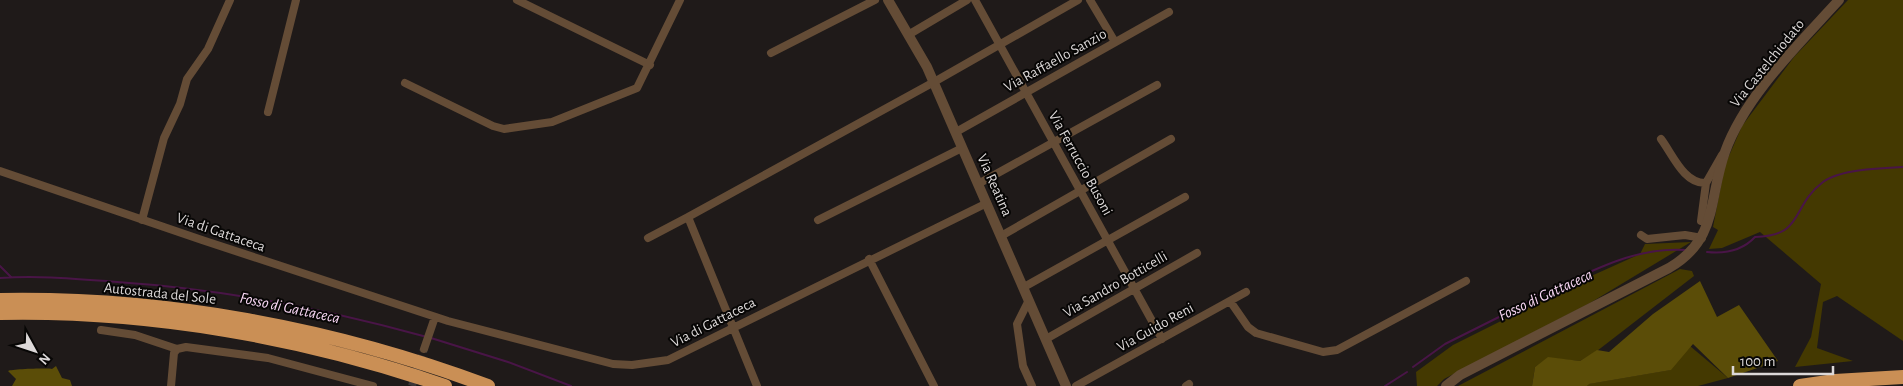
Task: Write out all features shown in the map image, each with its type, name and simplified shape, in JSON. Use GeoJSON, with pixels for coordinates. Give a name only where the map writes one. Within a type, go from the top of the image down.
{"type":"FeatureCollection","features":[{"type":"Feature","properties":{"kind":"highway","name":"Autostrada del Sole"},"geometry":{"type":"LineString","coordinates":[[0,300],[41,299],[131,304],[244,320],[344,340],[443,369],[488,386]]}},
{"type":"Feature","properties":{"kind":"highway","name":"Autostrada del Sole"},"geometry":{"type":"LineString","coordinates":[[0,313],[43,312],[128,318],[239,333],[340,353],[445,386]]}},
{"type":"Feature","properties":{"kind":"highway"},"geometry":{"type":"LineString","coordinates":[[1800,386],[1835,381],[1903,377]]}},
{"type":"Feature","properties":{"kind":"street"},"geometry":{"type":"LineString","coordinates":[[142,220],[164,138],[180,104],[189,74],[208,49],[230,0]]}},
{"type":"Feature","properties":{"kind":"street"},"geometry":{"type":"LineString","coordinates":[[268,112],[296,0]]}},
{"type":"Feature","properties":{"kind":"street"},"geometry":{"type":"LineString","coordinates":[[517,0],[650,65]]}},
{"type":"Feature","properties":{"kind":"street"},"geometry":{"type":"LineString","coordinates":[[405,83],[493,126],[508,128],[552,122],[631,92],[639,86],[680,0]]}},
{"type":"Feature","properties":{"kind":"street"},"geometry":{"type":"LineString","coordinates":[[771,53],[875,0]]}},
{"type":"Feature","properties":{"kind":"street","name":"Via Reatina"},"geometry":{"type":"LineString","coordinates":[[888,0],[934,82],[1066,386]]}},
{"type":"Feature","properties":{"kind":"street"},"geometry":{"type":"LineString","coordinates":[[908,35],[967,0]]}},
{"type":"Feature","properties":{"kind":"street","name":"Via Ferruccio Busoni"},"geometry":{"type":"LineString","coordinates":[[975,0],[1162,339]]}},
{"type":"Feature","properties":{"kind":"street"},"geometry":{"type":"LineString","coordinates":[[648,238],[934,82],[1078,0]]}},
{"type":"Feature","properties":{"kind":"street"},"geometry":{"type":"LineString","coordinates":[[1090,0],[1115,42]]}},
{"type":"Feature","properties":{"kind":"street","name":"Via Castelchiodato"},"geometry":{"type":"LineString","coordinates":[[1446,386],[1460,375],[1676,264],[1693,250],[1702,238],[1710,219],[1727,147],[1739,122],[1761,91],[1839,0]]}},
{"type":"Feature","properties":{"kind":"street","name":"Via Raffaello Sanzio"},"geometry":{"type":"LineString","coordinates":[[956,132],[1169,12]]}},
{"type":"Feature","properties":{"kind":"street"},"geometry":{"type":"LineString","coordinates":[[978,184],[1157,85]]}},
{"type":"Feature","properties":{"kind":"street"},"geometry":{"type":"LineString","coordinates":[[1001,236],[1172,139]]}},
{"type":"Feature","properties":{"kind":"street"},"geometry":{"type":"LineString","coordinates":[[1661,139],[1688,178],[1696,183],[1706,183]]}},
{"type":"Feature","properties":{"kind":"street"},"geometry":{"type":"LineString","coordinates":[[1701,221],[1706,183],[1727,147]]}},
{"type":"Feature","properties":{"kind":"street"},"geometry":{"type":"LineString","coordinates":[[818,220],[962,148]]}},
{"type":"Feature","properties":{"kind":"street","name":"Via di Gattaceca"},"geometry":{"type":"LineString","coordinates":[[0,171],[435,317],[613,364],[632,366],[668,360],[869,259],[987,203]]}},
{"type":"Feature","properties":{"kind":"street"},"geometry":{"type":"LineString","coordinates":[[1024,287],[1184,198]]}},
{"type":"Feature","properties":{"kind":"street"},"geometry":{"type":"LineString","coordinates":[[688,217],[758,386]]}},
{"type":"Feature","properties":{"kind":"street"},"geometry":{"type":"LineString","coordinates":[[1641,235],[1648,239],[1685,235],[1702,238]]}},
{"type":"Feature","properties":{"kind":"street","name":"Via Sandro Botticelli"},"geometry":{"type":"LineString","coordinates":[[1046,339],[1197,253]]}},
{"type":"Feature","properties":{"kind":"street"},"geometry":{"type":"LineString","coordinates":[[869,259],[934,386]]}},
{"type":"Feature","properties":{"kind":"street"},"geometry":{"type":"LineString","coordinates":[[1230,301],[1248,327],[1256,333],[1323,352],[1337,350],[1466,281]]}},
{"type":"Feature","properties":{"kind":"street","name":"Via Guido Reni"},"geometry":{"type":"LineString","coordinates":[[1076,386],[1246,292]]}},
{"type":"Feature","properties":{"kind":"street"},"geometry":{"type":"LineString","coordinates":[[1029,300],[1017,324],[1024,366],[1032,386]]}},
{"type":"Feature","properties":{"kind":"street"},"geometry":{"type":"LineString","coordinates":[[424,349],[435,317]]}},
{"type":"Feature","properties":{"kind":"street"},"geometry":{"type":"LineString","coordinates":[[101,330],[135,335],[177,349],[186,347],[220,350],[268,358],[374,386]]}},
{"type":"Feature","properties":{"kind":"street"},"geometry":{"type":"LineString","coordinates":[[171,386],[174,353],[177,349]]}},
{"type":"Feature","properties":{"kind":"shaded area"},"geometry":{"type":"Polygon","coordinates":[[[1848,0],[1903,0],[1903,341],[1837,296],[1823,302],[1817,348],[1853,361],[1795,367],[1811,337],[1821,284],[1760,232],[1722,248],[1709,249],[1718,230],[1713,227],[1725,165],[1742,126],[1794,57],[1848,0]]]}},
{"type":"Feature","properties":{"kind":"shaded area"},"geometry":{"type":"Polygon","coordinates":[[[1691,242],[1590,303],[1444,379],[1437,386],[1417,386],[1416,372],[1453,345],[1589,277],[1640,254],[1645,244],[1691,242]]]}},
{"type":"Feature","properties":{"kind":"shaded area"},"geometry":{"type":"Polygon","coordinates":[[[1680,269],[1692,271],[1694,276],[1597,351],[1580,361],[1548,358],[1535,367],[1532,386],[1458,386],[1680,269]]]}},
{"type":"Feature","properties":{"kind":"shaded area"},"geometry":{"type":"Polygon","coordinates":[[[1700,281],[1717,317],[1739,305],[1778,361],[1728,378],[1693,344],[1671,370],[1589,384],[1587,386],[1532,386],[1535,367],[1548,357],[1580,361],[1597,350],[1609,352],[1653,314],[1700,281]]]}},
{"type":"Feature","properties":{"kind":"shaded area"},"geometry":{"type":"Polygon","coordinates":[[[1690,346],[1728,378],[1698,386],[1587,386],[1588,384],[1670,370],[1690,346]]]}},
{"type":"Feature","properties":{"kind":"shaded area"},"geometry":{"type":"Polygon","coordinates":[[[56,366],[62,378],[70,380],[72,386],[12,386],[16,379],[8,371],[52,369],[56,366]]]}},
{"type":"Feature","properties":{"kind":"waterway"},"geometry":{"type":"LineString","coordinates":[[1707,252],[1733,250],[1745,246],[1755,237],[1782,232],[1790,226],[1805,201],[1823,182],[1830,178],[1861,170],[1903,167]]}},
{"type":"Feature","properties":{"kind":"waterway","name":"Fosso di Gattaceca"},"geometry":{"type":"LineString","coordinates":[[1413,367],[1445,344],[1525,304],[1534,297],[1608,264],[1646,253],[1665,250],[1686,250]]}},
{"type":"Feature","properties":{"kind":"waterway"},"geometry":{"type":"LineString","coordinates":[[0,266],[11,277]]}},
{"type":"Feature","properties":{"kind":"waterway","name":"Fosso di Gattaceca"},"geometry":{"type":"LineString","coordinates":[[0,278],[58,278],[156,285],[235,295],[312,309],[427,337]]}},
{"type":"Feature","properties":{"kind":"waterway","name":"Fosso di Gattaceca"},"geometry":{"type":"LineString","coordinates":[[431,338],[508,362],[571,386]]}},
{"type":"Feature","properties":{"kind":"waterway","name":"Fosso di Gattaceca"},"geometry":{"type":"LineString","coordinates":[[1385,386],[1407,372]]}},
{"type":"Feature","properties":{"kind":"tunnel"},"geometry":{"type":"LineString","coordinates":[[412,386],[424,349]]}}]}
